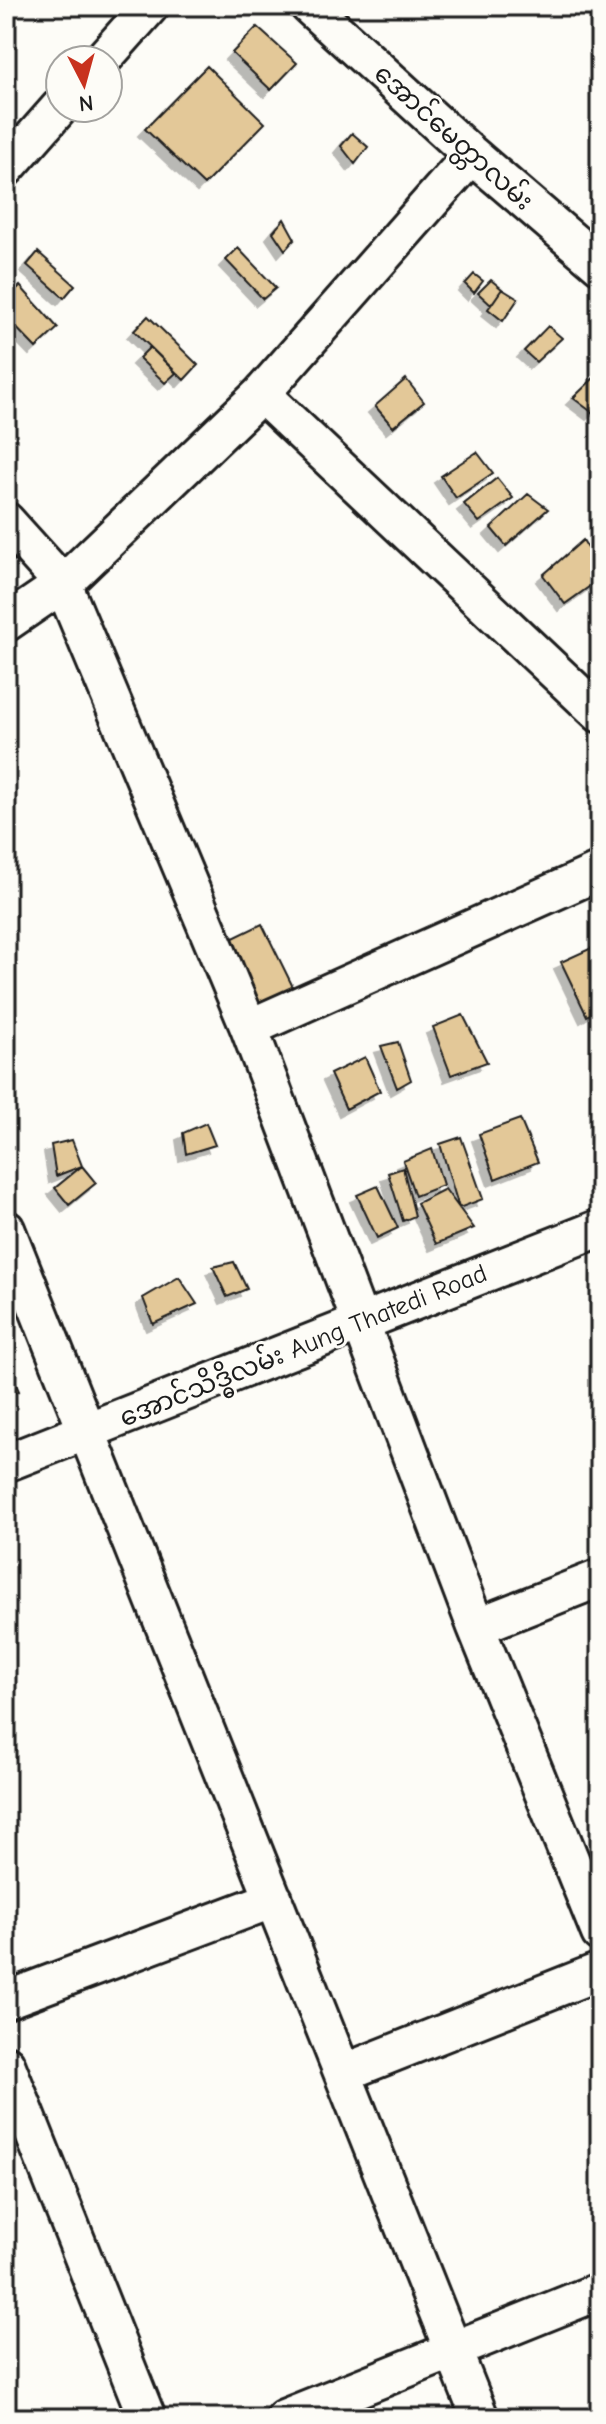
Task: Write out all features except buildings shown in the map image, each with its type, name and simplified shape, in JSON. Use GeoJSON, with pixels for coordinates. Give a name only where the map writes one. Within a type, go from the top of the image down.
{"type":"FeatureCollection","features":[{"type":"Feature","properties":{"kind":"street"},"geometry":{"type":"LineString","coordinates":[[116,44],[150,6]]}},
{"type":"Feature","properties":{"kind":"street","name":"အောင်မေတ္တာလမ်း"},"geometry":{"type":"LineString","coordinates":[[309,6],[472,155],[600,265]]}},
{"type":"Feature","properties":{"kind":"street"},"geometry":{"type":"LineString","coordinates":[[6,168],[45,124]]}},
{"type":"Feature","properties":{"kind":"street"},"geometry":{"type":"LineString","coordinates":[[6,623],[63,584],[261,394],[472,155]]}},
{"type":"Feature","properties":{"kind":"street"},"geometry":{"type":"LineString","coordinates":[[261,394],[600,714]]}},
{"type":"Feature","properties":{"kind":"street"},"geometry":{"type":"LineString","coordinates":[[6,521],[63,584],[249,1028],[476,1627],[600,1933]]}},
{"type":"Feature","properties":{"kind":"street"},"geometry":{"type":"LineString","coordinates":[[249,1028],[600,871]]}},
{"type":"Feature","properties":{"kind":"street","name":"အောင်သိဒ္ဓိလမ်း Aung Thatedi Road"},"geometry":{"type":"LineString","coordinates":[[6,1463],[600,1228]]}},
{"type":"Feature","properties":{"kind":"street"},"geometry":{"type":"LineString","coordinates":[[6,1229],[480,2418]]}},
{"type":"Feature","properties":{"kind":"street"},"geometry":{"type":"LineString","coordinates":[[476,1627],[600,1578]]}},
{"type":"Feature","properties":{"kind":"street"},"geometry":{"type":"LineString","coordinates":[[6,2000],[274,1899]]}},
{"type":"Feature","properties":{"kind":"street"},"geometry":{"type":"LineString","coordinates":[[343,2073],[600,1971]]}},
{"type":"Feature","properties":{"kind":"street"},"geometry":{"type":"LineString","coordinates":[[6,2064],[147,2418]]}},
{"type":"Feature","properties":{"kind":"street"},"geometry":{"type":"LineString","coordinates":[[284,2418],[600,2291]]}}]}
